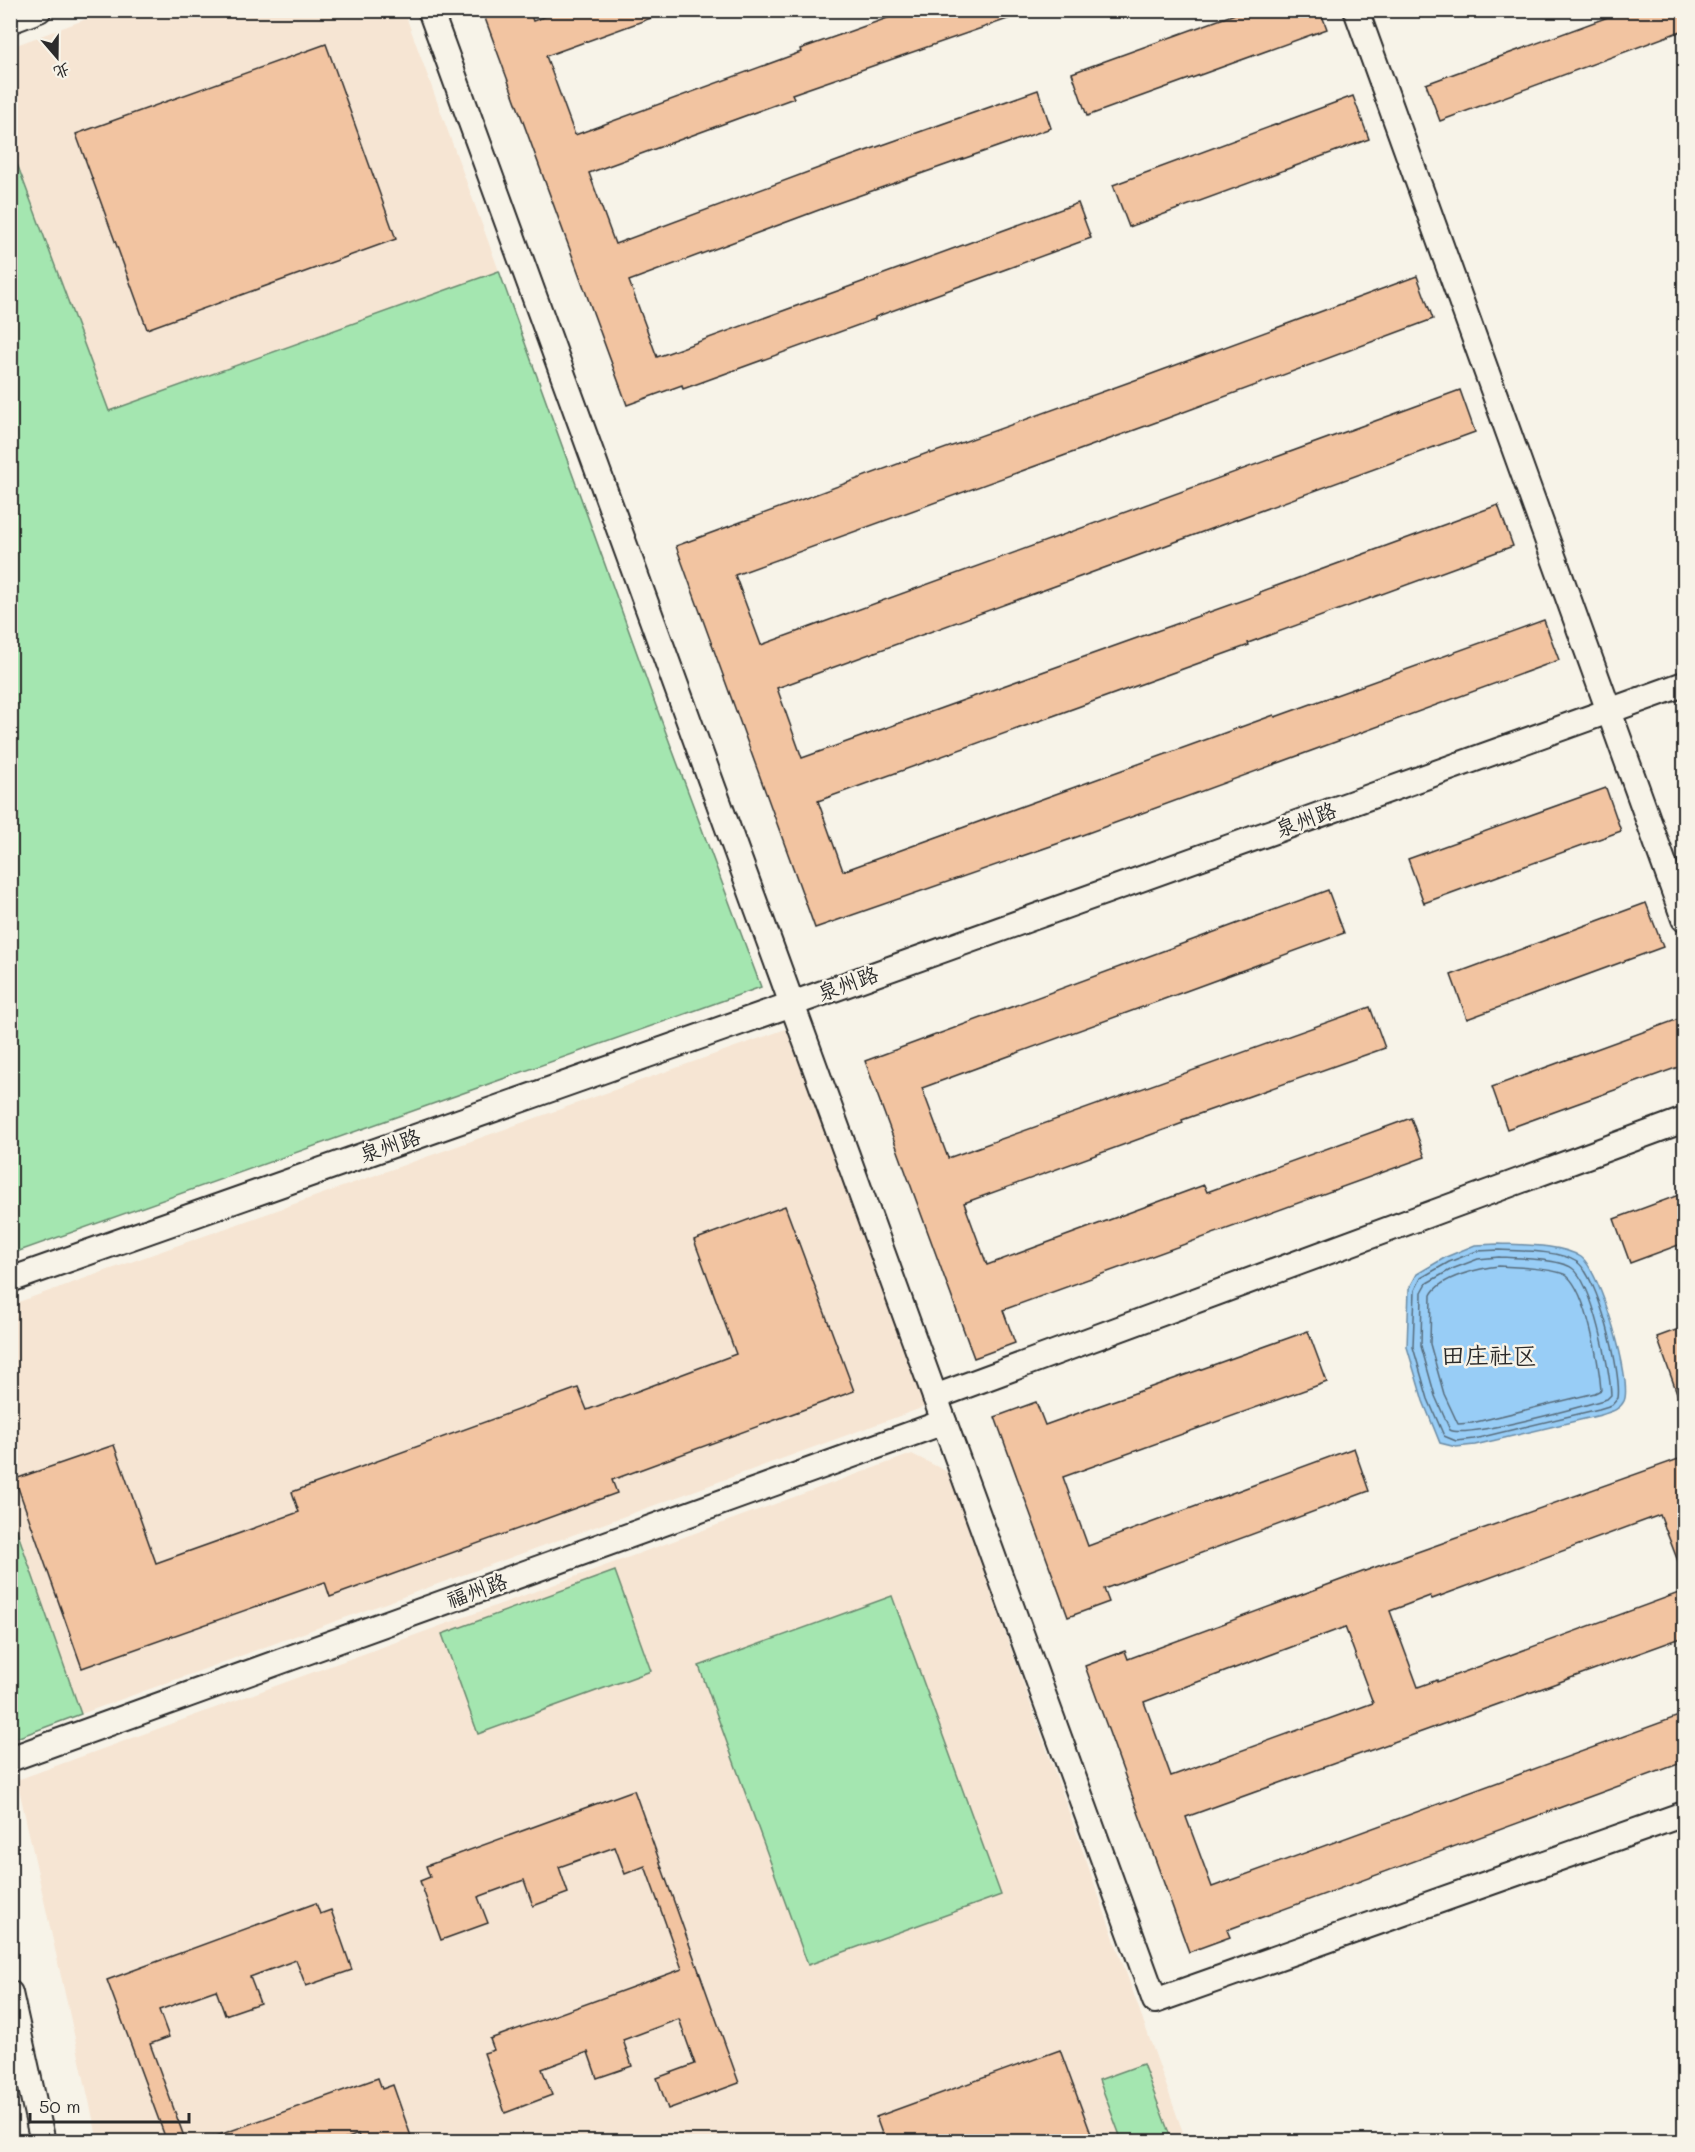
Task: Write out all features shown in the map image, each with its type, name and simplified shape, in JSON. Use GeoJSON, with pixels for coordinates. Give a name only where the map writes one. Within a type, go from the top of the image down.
{"type":"FeatureCollection","features":[{"type":"Feature","properties":{"kind":"street"},"geometry":{"type":"LineString","coordinates":[[10,21],[39,10]]}},
{"type":"Feature","properties":{"kind":"street"},"geometry":{"type":"LineString","coordinates":[[430,10],[1155,2001],[1684,1814]]}},
{"type":"Feature","properties":{"kind":"street"},"geometry":{"type":"LineString","coordinates":[[1356,10],[1684,919]]}},
{"type":"Feature","properties":{"kind":"street","name":"泉州路"},"geometry":{"type":"LineString","coordinates":[[10,1280],[792,1004],[1684,684]]}},
{"type":"Feature","properties":{"kind":"street"},"geometry":{"type":"LineString","coordinates":[[935,1397],[1684,1120]]}},
{"type":"Feature","properties":{"kind":"street","name":"福州路"},"geometry":{"type":"LineString","coordinates":[[10,1759],[944,1422]]}},
{"type":"Feature","properties":{"kind":"street"},"geometry":{"type":"LineString","coordinates":[[10,1993],[43,2142]]}},
{"type":"Feature","properties":{"kind":"shaded area"},"geometry":{"type":"Polygon","coordinates":[[[108,11],[404,11],[499,271],[109,411],[11,145],[11,47],[108,11]]]}},
{"type":"Feature","properties":{"kind":"shaded area"},"geometry":{"type":"Polygon","coordinates":[[[786,1029],[927,1406],[81,1714],[11,1511],[10,1305],[786,1029]]]}},
{"type":"Feature","properties":{"kind":"shaded area"},"geometry":{"type":"Polygon","coordinates":[[[912,1454],[948,1472],[1186,2141],[98,2141],[17,1780],[912,1454]]]}},
{"type":"Feature","properties":{"kind":"green space"},"geometry":{"type":"Polygon","coordinates":[[[10,145],[109,411],[499,271],[656,706],[761,987],[11,1254],[10,145]]]}},
{"type":"Feature","properties":{"kind":"green space"},"geometry":{"type":"Polygon","coordinates":[[[10,1511],[81,1714],[11,1740],[10,1740],[10,1511]]]}},
{"type":"Feature","properties":{"kind":"green space"},"geometry":{"type":"Polygon","coordinates":[[[615,1571],[651,1671],[478,1734],[442,1634],[615,1571]]]}},
{"type":"Feature","properties":{"kind":"green space"},"geometry":{"type":"Polygon","coordinates":[[[892,1596],[1001,1895],[808,1965],[699,1666],[892,1596]]]}},
{"type":"Feature","properties":{"kind":"green space"},"geometry":{"type":"Polygon","coordinates":[[[1143,2064],[1172,2141],[1122,2141],[1099,2080],[1143,2064]]]}},
{"type":"Feature","properties":{"kind":"water"},"geometry":{"type":"Polygon","coordinates":[[[1475,1245],[1541,1246],[1563,1250],[1581,1257],[1589,1266],[1613,1327],[1624,1372],[1626,1390],[1624,1401],[1617,1409],[1601,1415],[1475,1445],[1456,1447],[1440,1443],[1423,1401],[1407,1347],[1409,1289],[1417,1274],[1446,1257],[1475,1245]]]}},
{"type":"Feature","properties":{"kind":"building"},"geometry":{"type":"Polygon","coordinates":[[[482,10],[529,10],[533,21],[562,10],[665,10],[665,13],[546,56],[575,135],[801,52],[800,49],[910,10],[1024,10],[1025,13],[792,94],[794,98],[589,173],[615,244],[840,160],[1038,90],[1051,128],[835,204],[629,281],[657,357],[1078,203],[1091,238],[683,389],[682,385],[627,405],[482,10]]]}},
{"type":"Feature","properties":{"kind":"building"},"geometry":{"type":"Polygon","coordinates":[[[1246,10],[1320,10],[1327,29],[1087,116],[1072,73],[1246,10]]]}},
{"type":"Feature","properties":{"kind":"building"},"geometry":{"type":"Polygon","coordinates":[[[1627,10],[1684,10],[1684,30],[1440,121],[1426,84],[1627,10]]]}},
{"type":"Feature","properties":{"kind":"building"},"geometry":{"type":"Polygon","coordinates":[[[326,44],[396,239],[147,329],[76,134],[326,44]]]}},
{"type":"Feature","properties":{"kind":"building"},"geometry":{"type":"Polygon","coordinates":[[[1353,96],[1369,139],[1129,227],[1113,185],[1353,96]]]}},
{"type":"Feature","properties":{"kind":"building"},"geometry":{"type":"Polygon","coordinates":[[[1417,276],[1433,319],[735,575],[761,645],[1460,390],[1475,432],[777,688],[802,758],[1260,594],[1260,592],[1498,505],[1513,546],[1248,643],[1249,645],[818,801],[843,871],[1544,620],[1559,660],[1074,838],[815,928],[676,546],[1417,276]]]}},
{"type":"Feature","properties":{"kind":"building"},"geometry":{"type":"Polygon","coordinates":[[[1606,788],[1621,831],[1424,903],[1408,859],[1606,788]]]}},
{"type":"Feature","properties":{"kind":"building"},"geometry":{"type":"Polygon","coordinates":[[[1328,890],[1344,933],[922,1088],[948,1158],[1370,1007],[1385,1048],[1182,1120],[1183,1123],[964,1203],[987,1265],[1204,1185],[1207,1192],[1411,1118],[1425,1157],[1003,1310],[1015,1343],[974,1358],[865,1061],[1328,890]]]}},
{"type":"Feature","properties":{"kind":"building"},"geometry":{"type":"Polygon","coordinates":[[[1646,903],[1663,947],[1467,1019],[1451,975],[1646,903]]]}},
{"type":"Feature","properties":{"kind":"building"},"geometry":{"type":"Polygon","coordinates":[[[1684,1017],[1684,1065],[1507,1129],[1492,1087],[1684,1017]]]}},
{"type":"Feature","properties":{"kind":"building"},"geometry":{"type":"Polygon","coordinates":[[[1684,1193],[1684,1243],[1630,1263],[1614,1219],[1684,1193]]]}},
{"type":"Feature","properties":{"kind":"building"},"geometry":{"type":"Polygon","coordinates":[[[785,1206],[854,1391],[612,1480],[617,1493],[330,1597],[325,1582],[82,1668],[15,1479],[114,1445],[156,1563],[299,1512],[292,1492],[578,1388],[587,1410],[736,1354],[694,1240],[785,1206]]]}},
{"type":"Feature","properties":{"kind":"building"},"geometry":{"type":"Polygon","coordinates":[[[1684,1327],[1684,1407],[1682,1407],[1657,1337],[1684,1327]]]}},
{"type":"Feature","properties":{"kind":"building"},"geometry":{"type":"Polygon","coordinates":[[[1308,1331],[1327,1382],[1063,1477],[1088,1546],[1354,1448],[1369,1491],[1104,1589],[1109,1602],[1068,1617],[995,1417],[1036,1402],[1045,1425],[1308,1331]]]}},
{"type":"Feature","properties":{"kind":"building"},"geometry":{"type":"Polygon","coordinates":[[[1684,1457],[1684,1574],[1660,1515],[1432,1599],[1430,1596],[1390,1611],[1418,1687],[1684,1591],[1684,1637],[1186,1817],[1212,1887],[1684,1714],[1684,1762],[1227,1930],[1230,1937],[1189,1952],[1085,1666],[1125,1651],[1128,1659],[1392,1561],[1684,1457]],[[1345,1627],[1144,1702],[1171,1776],[1373,1703],[1345,1627]]]}},
{"type":"Feature","properties":{"kind":"building"},"geometry":{"type":"Polygon","coordinates":[[[634,1790],[739,2083],[668,2109],[657,2078],[695,2064],[679,2019],[623,2040],[632,2066],[597,2078],[588,2052],[542,2069],[552,2095],[505,2113],[484,2053],[494,2050],[490,2039],[682,1969],[645,1866],[625,1874],[615,1847],[559,1867],[568,1893],[533,1906],[524,1880],[478,1897],[488,1923],[441,1940],[420,1881],[430,1877],[426,1866],[634,1790]]]}},
{"type":"Feature","properties":{"kind":"building"},"geometry":{"type":"Polygon","coordinates":[[[316,1903],[320,1914],[331,1910],[352,1970],[306,1986],[296,1960],[250,1977],[260,2003],[225,2015],[216,1990],[159,2010],[169,2037],[150,2044],[186,2142],[167,2142],[107,1980],[316,1903]]]}},
{"type":"Feature","properties":{"kind":"building"},"geometry":{"type":"Polygon","coordinates":[[[1060,2050],[1094,2142],[885,2142],[876,2117],[1060,2050]]]}},
{"type":"Feature","properties":{"kind":"building"},"geometry":{"type":"Polygon","coordinates":[[[378,2078],[382,2089],[393,2085],[413,2142],[361,2142],[358,2134],[339,2142],[208,2142],[208,2139],[378,2078]]]}},
{"type":"Feature","properties":{"kind":"district","name":"田庄社区"},"geometry":{"type":"Point","coordinates":[1489,1356]}}]}
